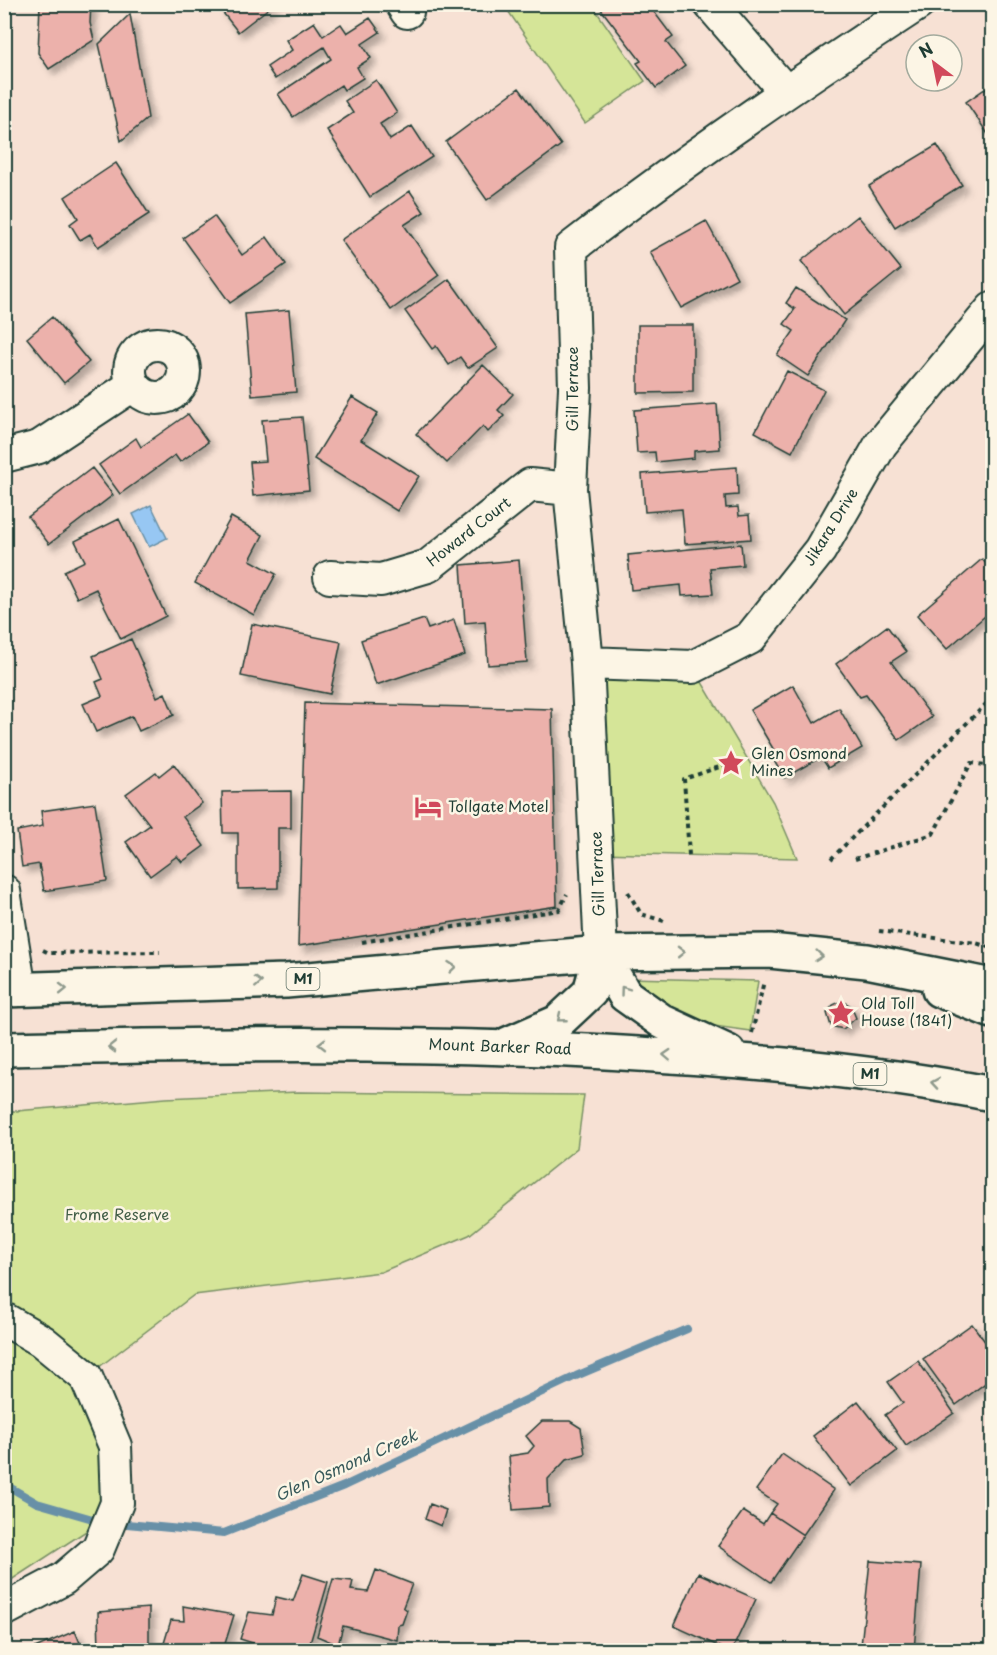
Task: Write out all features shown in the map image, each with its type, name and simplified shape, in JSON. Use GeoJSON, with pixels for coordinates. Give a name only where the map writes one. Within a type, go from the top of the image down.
{"type":"FeatureCollection","features":[{"type":"Feature","properties":{"kind":"highway","name":"M1"},"geometry":{"type":"LineString","coordinates":[[12,990],[286,981],[601,953],[770,951],[867,961],[993,986]]}},
{"type":"Feature","properties":{"kind":"highway"},"geometry":{"type":"LineString","coordinates":[[502,1046],[558,1022],[590,992],[601,953]]}},
{"type":"Feature","properties":{"kind":"highway"},"geometry":{"type":"LineString","coordinates":[[601,953],[625,995],[663,1022],[746,1060]]}},
{"type":"Feature","properties":{"kind":"highway"},"geometry":{"type":"LineString","coordinates":[[867,961],[993,1011]]}},
{"type":"Feature","properties":{"kind":"highway","name":"Mount Barker Road"},"geometry":{"type":"LineString","coordinates":[[4,1049],[250,1044],[502,1046],[746,1060],[938,1083],[993,1094]]}},
{"type":"Feature","properties":{"kind":"street"},"geometry":{"type":"LineString","coordinates":[[710,4],[785,91]]}},
{"type":"Feature","properties":{"kind":"street","name":"Gill Terrace"},"geometry":{"type":"LineString","coordinates":[[601,953],[587,663],[570,489],[575,388],[571,248],[654,184],[785,91],[918,4]]}},
{"type":"Feature","properties":{"kind":"street","name":"Jikara Drive"},"geometry":{"type":"LineString","coordinates":[[587,663],[693,667],[750,638],[820,550],[881,444],[993,309]]}},
{"type":"Feature","properties":{"kind":"street"},"geometry":{"type":"LineString","coordinates":[[4,456],[39,447],[133,385]]}},
{"type":"Feature","properties":{"kind":"street","name":"Howard Court"},"geometry":{"type":"LineString","coordinates":[[330,577],[381,580],[428,566],[530,485],[570,489]]}},
{"type":"Feature","properties":{"kind":"street"},"geometry":{"type":"LineString","coordinates":[[4,891],[12,990]]}},
{"type":"Feature","properties":{"kind":"street"},"geometry":{"type":"LineString","coordinates":[[4,1318],[42,1341],[86,1377],[115,1446],[117,1503],[98,1549],[63,1579],[4,1610]]}},
{"type":"Feature","properties":{"kind":"path"},"geometry":{"type":"LineString","coordinates":[[831,859],[993,698]]}},
{"type":"Feature","properties":{"kind":"path"},"geometry":{"type":"LineString","coordinates":[[689,855],[684,780],[731,763]]}},
{"type":"Feature","properties":{"kind":"path"},"geometry":{"type":"LineString","coordinates":[[855,860],[933,834],[971,763],[993,766]]}},
{"type":"Feature","properties":{"kind":"path"},"geometry":{"type":"LineString","coordinates":[[355,943],[559,910],[571,888]]}},
{"type":"Feature","properties":{"kind":"path"},"geometry":{"type":"LineString","coordinates":[[34,945],[49,952],[167,952]]}},
{"type":"Feature","properties":{"kind":"path"},"geometry":{"type":"LineString","coordinates":[[746,1060],[765,975]]}},
{"type":"Feature","properties":{"kind":"green space"},"geometry":{"type":"Polygon","coordinates":[[[504,5],[592,5],[645,81],[585,123],[504,5]]]}},
{"type":"Feature","properties":{"kind":"green space"},"geometry":{"type":"Polygon","coordinates":[[[587,663],[693,667],[773,802],[797,858],[598,853],[587,663]]]}},
{"type":"Feature","properties":{"kind":"green space"},"geometry":{"type":"Polygon","coordinates":[[[627,978],[758,981],[750,1031],[693,1023],[627,978]]]}},
{"type":"Feature","properties":{"kind":"green space","name":"Frome Reserve"},"geometry":{"type":"Polygon","coordinates":[[[298,1092],[584,1095],[577,1148],[469,1235],[381,1272],[194,1295],[86,1377],[115,1446],[100,1522],[5,1584],[5,1112],[166,1098],[298,1092]]]}},
{"type":"Feature","properties":{"kind":"water"},"geometry":{"type":"Polygon","coordinates":[[[151,505],[167,538],[149,547],[133,514],[151,505]]]}},
{"type":"Feature","properties":{"kind":"building"},"geometry":{"type":"Polygon","coordinates":[[[40,4],[91,4],[90,23],[94,40],[49,69],[38,53],[40,4]]]}},
{"type":"Feature","properties":{"kind":"building"},"geometry":{"type":"Polygon","coordinates":[[[226,4],[274,4],[238,32],[220,9],[226,4]]]}},
{"type":"Feature","properties":{"kind":"building"},"geometry":{"type":"Polygon","coordinates":[[[597,4],[648,4],[673,37],[666,42],[685,66],[656,88],[637,63],[641,61],[597,4]]]}},
{"type":"Feature","properties":{"kind":"building"},"geometry":{"type":"Polygon","coordinates":[[[130,14],[148,118],[121,141],[99,44],[130,14]]]}},
{"type":"Feature","properties":{"kind":"building"},"geometry":{"type":"Polygon","coordinates":[[[370,18],[380,32],[362,44],[371,58],[357,67],[363,78],[344,90],[341,85],[293,117],[278,94],[331,59],[324,47],[275,79],[267,67],[292,50],[286,40],[314,22],[323,36],[341,24],[347,33],[370,18]]]}},
{"type":"Feature","properties":{"kind":"building"},"geometry":{"type":"Polygon","coordinates":[[[376,80],[397,113],[380,124],[390,140],[412,126],[432,157],[370,197],[327,130],[353,113],[345,101],[376,80]]]}},
{"type":"Feature","properties":{"kind":"building"},"geometry":{"type":"Polygon","coordinates":[[[992,84],[992,140],[966,102],[992,84]]]}},
{"type":"Feature","properties":{"kind":"building"},"geometry":{"type":"Polygon","coordinates":[[[519,88],[561,145],[487,200],[446,142],[519,88]]]}},
{"type":"Feature","properties":{"kind":"building"},"geometry":{"type":"Polygon","coordinates":[[[937,145],[962,185],[895,227],[869,186],[937,145]]]}},
{"type":"Feature","properties":{"kind":"building"},"geometry":{"type":"Polygon","coordinates":[[[116,163],[149,214],[98,247],[90,234],[80,240],[70,224],[78,218],[65,197],[116,163]]]}},
{"type":"Feature","properties":{"kind":"building"},"geometry":{"type":"Polygon","coordinates":[[[410,191],[424,212],[404,225],[439,275],[391,310],[341,240],[410,191]]]}},
{"type":"Feature","properties":{"kind":"building"},"geometry":{"type":"Polygon","coordinates":[[[214,216],[242,255],[267,237],[286,264],[230,303],[183,238],[214,216]]]}},
{"type":"Feature","properties":{"kind":"building"},"geometry":{"type":"Polygon","coordinates":[[[858,216],[901,269],[844,315],[801,261],[858,216]]]}},
{"type":"Feature","properties":{"kind":"building"},"geometry":{"type":"Polygon","coordinates":[[[706,221],[737,278],[681,308],[650,252],[706,221]]]}},
{"type":"Feature","properties":{"kind":"building"},"geometry":{"type":"Polygon","coordinates":[[[449,279],[498,348],[468,368],[460,357],[449,365],[436,346],[432,349],[405,311],[449,279]]]}},
{"type":"Feature","properties":{"kind":"building"},"geometry":{"type":"Polygon","coordinates":[[[796,288],[845,320],[808,376],[777,355],[794,331],[784,324],[795,309],[786,303],[796,288]]]}},
{"type":"Feature","properties":{"kind":"building"},"geometry":{"type":"Polygon","coordinates":[[[289,310],[296,392],[252,396],[245,314],[289,310]]]}},
{"type":"Feature","properties":{"kind":"building"},"geometry":{"type":"Polygon","coordinates":[[[52,317],[89,362],[64,383],[27,338],[52,317]]]}},
{"type":"Feature","properties":{"kind":"building"},"geometry":{"type":"Polygon","coordinates":[[[638,325],[693,325],[693,392],[638,393],[638,325]]]}},
{"type":"Feature","properties":{"kind":"building"},"geometry":{"type":"Polygon","coordinates":[[[483,365],[513,394],[498,410],[504,416],[488,432],[483,426],[447,463],[416,434],[483,365]]]}},
{"type":"Feature","properties":{"kind":"building"},"geometry":{"type":"Polygon","coordinates":[[[787,371],[824,390],[792,452],[755,432],[787,371]]]}},
{"type":"Feature","properties":{"kind":"building"},"geometry":{"type":"Polygon","coordinates":[[[352,397],[378,413],[361,440],[419,476],[397,511],[314,459],[352,397]]]}},
{"type":"Feature","properties":{"kind":"building"},"geometry":{"type":"Polygon","coordinates":[[[717,404],[720,449],[694,451],[694,458],[656,462],[655,452],[637,453],[634,410],[717,404]]]}},
{"type":"Feature","properties":{"kind":"building"},"geometry":{"type":"Polygon","coordinates":[[[188,414],[208,442],[180,462],[175,455],[120,494],[99,465],[136,438],[141,447],[188,414]]]}},
{"type":"Feature","properties":{"kind":"building"},"geometry":{"type":"Polygon","coordinates":[[[302,417],[309,490],[253,496],[250,462],[266,461],[262,420],[302,417]]]}},
{"type":"Feature","properties":{"kind":"building"},"geometry":{"type":"Polygon","coordinates":[[[737,467],[738,495],[725,496],[726,508],[738,507],[739,516],[749,515],[751,539],[685,544],[682,509],[645,512],[642,474],[737,467]]]}},
{"type":"Feature","properties":{"kind":"building"},"geometry":{"type":"Polygon","coordinates":[[[92,468],[113,495],[49,544],[28,517],[92,468]]]}},
{"type":"Feature","properties":{"kind":"building"},"geometry":{"type":"Polygon","coordinates":[[[231,517],[263,535],[250,560],[276,574],[254,615],[195,583],[231,517]]]}},
{"type":"Feature","properties":{"kind":"building"},"geometry":{"type":"Polygon","coordinates":[[[119,519],[166,616],[121,639],[96,589],[77,598],[64,571],[85,561],[75,541],[119,519]]]}},
{"type":"Feature","properties":{"kind":"building"},"geometry":{"type":"Polygon","coordinates":[[[741,544],[743,565],[710,568],[713,594],[682,596],[681,585],[631,590],[628,555],[741,544]]]}},
{"type":"Feature","properties":{"kind":"building"},"geometry":{"type":"Polygon","coordinates":[[[982,559],[992,571],[992,610],[947,649],[917,615],[982,559]]]}},
{"type":"Feature","properties":{"kind":"building"},"geometry":{"type":"Polygon","coordinates":[[[519,560],[527,662],[488,665],[485,621],[465,623],[461,565],[519,560]]]}},
{"type":"Feature","properties":{"kind":"building"},"geometry":{"type":"Polygon","coordinates":[[[424,619],[428,629],[454,620],[465,655],[376,685],[361,640],[424,619]]]}},
{"type":"Feature","properties":{"kind":"building"},"geometry":{"type":"Polygon","coordinates":[[[252,624],[341,642],[330,694],[241,676],[252,624]]]}},
{"type":"Feature","properties":{"kind":"building"},"geometry":{"type":"Polygon","coordinates":[[[887,626],[906,652],[891,662],[932,717],[899,740],[866,695],[860,697],[836,664],[887,626]]]}},
{"type":"Feature","properties":{"kind":"building"},"geometry":{"type":"Polygon","coordinates":[[[131,639],[157,697],[165,693],[174,715],[139,731],[132,716],[96,732],[83,704],[102,696],[96,682],[103,679],[93,656],[131,639]]]}},
{"type":"Feature","properties":{"kind":"building"},"geometry":{"type":"Polygon","coordinates":[[[793,685],[814,723],[839,708],[862,748],[828,768],[821,757],[784,778],[773,759],[778,757],[750,710],[793,685]]]}},
{"type":"Feature","properties":{"kind":"building","name":"Tollgate Motel"},"geometry":{"type":"Polygon","coordinates":[[[305,703],[552,709],[557,906],[298,946],[305,703]]]}},
{"type":"Feature","properties":{"kind":"building"},"geometry":{"type":"Polygon","coordinates":[[[174,764],[202,803],[183,817],[204,846],[182,862],[177,856],[150,876],[126,842],[150,825],[126,794],[156,772],[159,776],[174,764]]]}},
{"type":"Feature","properties":{"kind":"building"},"geometry":{"type":"Polygon","coordinates":[[[291,791],[291,828],[278,828],[278,888],[238,889],[238,833],[223,833],[222,792],[291,791]]]}},
{"type":"Feature","properties":{"kind":"building"},"geometry":{"type":"Polygon","coordinates":[[[95,803],[107,881],[44,891],[39,864],[22,867],[17,831],[43,826],[41,811],[95,803]]]}},
{"type":"Feature","properties":{"kind":"building"},"geometry":{"type":"Polygon","coordinates":[[[842,1001],[851,1006],[856,1018],[843,1029],[831,1026],[827,1013],[833,1005],[842,1001]]]}},
{"type":"Feature","properties":{"kind":"building"},"geometry":{"type":"Polygon","coordinates":[[[972,1324],[992,1351],[992,1378],[956,1405],[923,1359],[972,1324]]]}},
{"type":"Feature","properties":{"kind":"building"},"geometry":{"type":"Polygon","coordinates":[[[918,1361],[954,1413],[906,1446],[885,1415],[903,1403],[888,1382],[918,1361]]]}},
{"type":"Feature","properties":{"kind":"building"},"geometry":{"type":"Polygon","coordinates":[[[858,1401],[897,1451],[851,1486],[813,1436],[858,1401]]]}},
{"type":"Feature","properties":{"kind":"building"},"geometry":{"type":"Polygon","coordinates":[[[542,1421],[570,1421],[581,1428],[585,1454],[567,1459],[548,1479],[549,1507],[513,1510],[509,1456],[528,1453],[534,1446],[526,1436],[542,1421]]]}},
{"type":"Feature","properties":{"kind":"building"},"geometry":{"type":"Polygon","coordinates":[[[782,1454],[834,1490],[803,1535],[770,1513],[777,1504],[756,1490],[782,1454]]]}},
{"type":"Feature","properties":{"kind":"building"},"geometry":{"type":"Polygon","coordinates":[[[430,1504],[446,1510],[441,1526],[425,1519],[430,1504]]]}},
{"type":"Feature","properties":{"kind":"building"},"geometry":{"type":"Polygon","coordinates":[[[743,1511],[763,1524],[770,1513],[803,1535],[771,1582],[718,1546],[743,1511]]]}},
{"type":"Feature","properties":{"kind":"building"},"geometry":{"type":"Polygon","coordinates":[[[870,1561],[921,1565],[914,1650],[861,1646],[870,1561]]]}},
{"type":"Feature","properties":{"kind":"building"},"geometry":{"type":"Polygon","coordinates":[[[376,1570],[412,1584],[403,1607],[407,1610],[402,1624],[398,1625],[397,1640],[343,1626],[338,1645],[317,1636],[333,1579],[353,1581],[351,1590],[368,1592],[376,1570]]]}},
{"type":"Feature","properties":{"kind":"building"},"geometry":{"type":"Polygon","coordinates":[[[698,1573],[756,1599],[732,1650],[727,1650],[674,1626],[698,1573]]]}},
{"type":"Feature","properties":{"kind":"building"},"geometry":{"type":"Polygon","coordinates":[[[303,1574],[328,1582],[308,1650],[275,1650],[240,1639],[249,1612],[272,1615],[276,1597],[293,1601],[303,1574]]]}},
{"type":"Feature","properties":{"kind":"building"},"geometry":{"type":"Polygon","coordinates":[[[183,1606],[234,1615],[223,1650],[162,1650],[171,1620],[184,1621],[183,1606]]]}},
{"type":"Feature","properties":{"kind":"building"},"geometry":{"type":"Polygon","coordinates":[[[149,1608],[149,1650],[99,1650],[98,1612],[149,1608]]]}},
{"type":"Feature","properties":{"kind":"building"},"geometry":{"type":"Polygon","coordinates":[[[75,1631],[83,1650],[30,1650],[75,1631]]]}},
{"type":"Feature","properties":{"kind":"waterway","name":"Glen Osmond Creek"},"geometry":{"type":"LineString","coordinates":[[116,1523],[224,1533],[344,1486],[576,1376],[687,1329]]}},
{"type":"Feature","properties":{"kind":"waterway","name":"Glen Osmond Creek"},"geometry":{"type":"LineString","coordinates":[[4,1484],[37,1503],[103,1522]]}},
{"type":"Feature","properties":{"kind":"place","name":"Glen Osmond Mines"},"geometry":{"type":"Point","coordinates":[731,763]}},
{"type":"Feature","properties":{"kind":"place","name":"Tollgate Motel"},"geometry":{"type":"Point","coordinates":[428,807]}},
{"type":"Feature","properties":{"kind":"place","name":"Old Toll House (1841)"},"geometry":{"type":"Point","coordinates":[841,1013]}}]}
